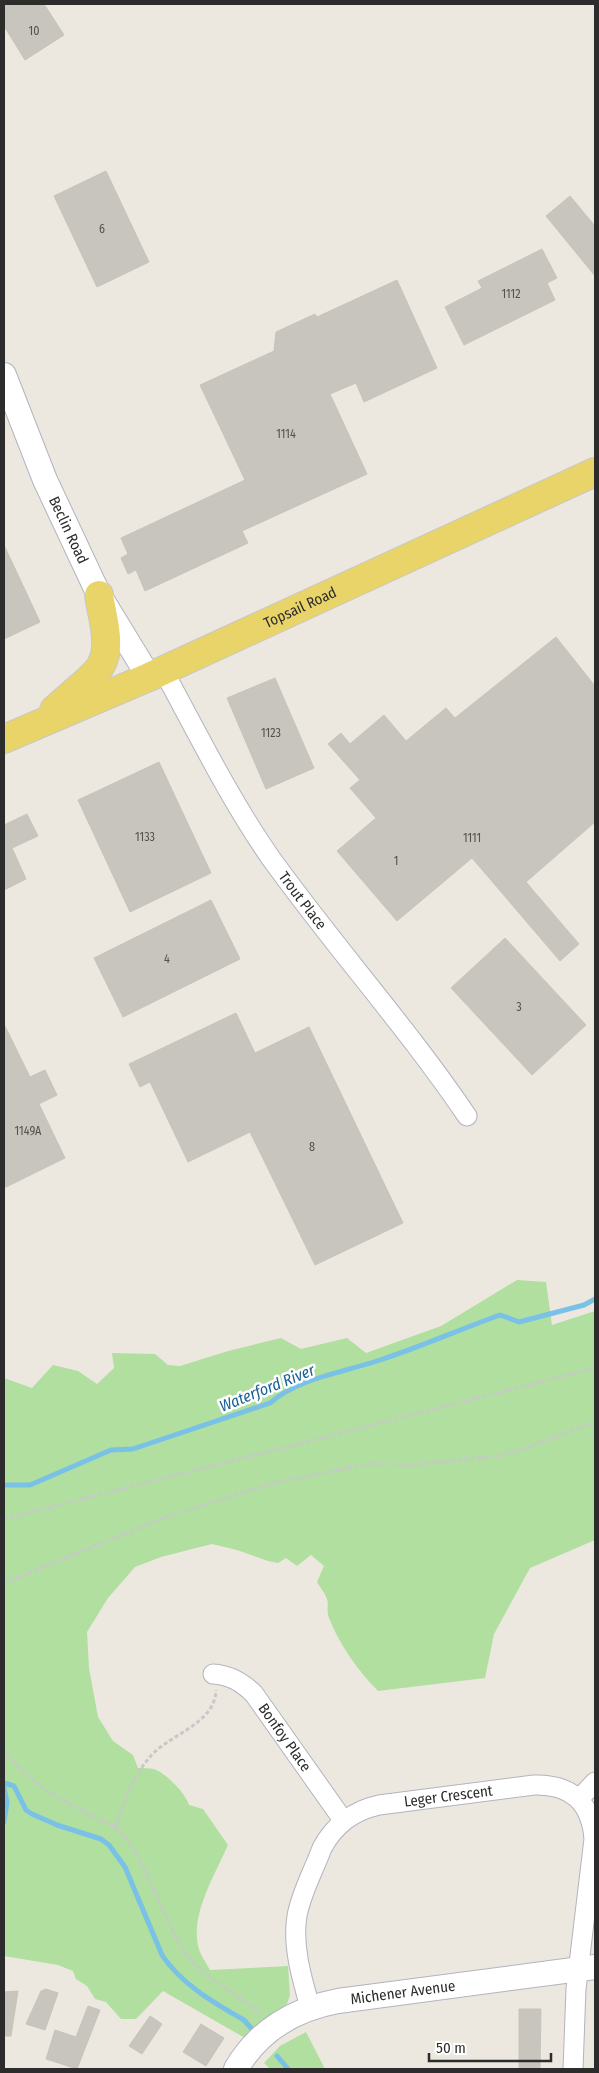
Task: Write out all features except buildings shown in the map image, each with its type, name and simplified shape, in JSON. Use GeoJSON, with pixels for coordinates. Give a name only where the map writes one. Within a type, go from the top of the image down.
{"type":"FeatureCollection","features":[{"type":"Feature","properties":{"kind":"main road","name":"Topsail Road"},"geometry":{"type":"LineString","coordinates":[[4,739],[42,721],[156,674],[595,472]]}},
{"type":"Feature","properties":{"kind":"main road"},"geometry":{"type":"LineString","coordinates":[[42,721],[99,668],[105,654],[106,637],[99,595]]}},
{"type":"Feature","properties":{"kind":"street","name":"Beclin Road"},"geometry":{"type":"LineString","coordinates":[[4,375],[45,480],[99,595],[156,674]]}},
{"type":"Feature","properties":{"kind":"street","name":"Trout Place"},"geometry":{"type":"LineString","coordinates":[[156,674],[270,857],[433,1066],[467,1116]]}},
{"type":"Feature","properties":{"kind":"street","name":"Bonfoy Place"},"geometry":{"type":"LineString","coordinates":[[213,1674],[231,1677],[254,1694],[343,1820]]}},
{"type":"Feature","properties":{"kind":"street"},"geometry":{"type":"LineString","coordinates":[[574,2069],[587,1968],[594,1839],[590,1818],[579,1799],[595,1782]]}},
{"type":"Feature","properties":{"kind":"street","name":"Leger Crescent"},"geometry":{"type":"LineString","coordinates":[[310,2007],[299,1960],[296,1936],[297,1914],[322,1848],[334,1829],[343,1820],[354,1813],[378,1805],[534,1785],[559,1787],[579,1799]]}},
{"type":"Feature","properties":{"kind":"street","name":"Michener Avenue"},"geometry":{"type":"LineString","coordinates":[[236,2069],[252,2046],[272,2028],[310,2007],[338,2001],[587,1968]]}},
{"type":"Feature","properties":{"kind":"path"},"geometry":{"type":"LineString","coordinates":[[4,1520],[595,1368]]}},
{"type":"Feature","properties":{"kind":"path"},"geometry":{"type":"LineString","coordinates":[[4,1584],[166,1517],[274,1482],[367,1464],[412,1465],[498,1456],[526,1448],[595,1422]]}},
{"type":"Feature","properties":{"kind":"path"},"geometry":{"type":"LineString","coordinates":[[115,1827],[139,1772],[149,1757],[211,1710],[216,1693],[213,1674]]}},
{"type":"Feature","properties":{"kind":"path"},"geometry":{"type":"LineString","coordinates":[[4,1750],[26,1777],[43,1790],[115,1827],[128,1841],[169,1925],[185,1952],[203,1972],[257,2011],[272,2028]]}},
{"type":"Feature","properties":{"kind":"green space"},"geometry":{"type":"Polygon","coordinates":[[[517,1280],[546,1282],[552,1325],[595,1311],[595,1540],[530,1568],[494,1634],[485,1678],[378,1691],[350,1657],[333,1628],[328,1615],[327,1599],[317,1582],[324,1566],[311,1555],[297,1566],[286,1558],[278,1563],[212,1544],[161,1557],[135,1567],[108,1598],[87,1632],[89,1668],[98,1717],[113,1741],[133,1755],[138,1768],[154,1769],[170,1779],[180,1790],[189,1805],[203,1809],[228,1845],[210,1882],[197,1923],[199,1949],[203,1957],[210,1970],[288,1966],[290,1995],[287,2004],[263,2021],[245,2038],[163,1991],[136,2019],[121,2019],[106,2002],[95,1999],[87,1986],[76,1979],[73,1971],[58,1965],[4,1956],[4,1378],[32,1388],[53,1365],[78,1371],[97,1384],[114,1368],[112,1353],[155,1354],[168,1365],[180,1366],[228,1351],[281,1338],[301,1349],[347,1338],[366,1353],[441,1326],[517,1280]]]}},
{"type":"Feature","properties":{"kind":"green space"},"geometry":{"type":"Polygon","coordinates":[[[306,2032],[325,2069],[270,2069],[264,2063],[280,2046],[306,2032]]]}},
{"type":"Feature","properties":{"kind":"waterway","name":"Waterford River"},"geometry":{"type":"LineString","coordinates":[[4,1485],[30,1485],[111,1450],[133,1449],[270,1403],[282,1394],[309,1381],[398,1354],[500,1315],[519,1322],[584,1305],[595,1299]]}},
{"type":"Feature","properties":{"kind":"waterway"},"geometry":{"type":"LineString","coordinates":[[4,1783],[14,1786],[26,1810],[32,1814],[57,1825],[101,1839],[109,1845],[125,1867],[162,1955],[188,1984],[221,2007],[244,2020],[251,2028]]}},
{"type":"Feature","properties":{"kind":"waterway"},"geometry":{"type":"LineString","coordinates":[[4,1788],[7,1802],[4,1822]]}},
{"type":"Feature","properties":{"kind":"waterway"},"geometry":{"type":"LineString","coordinates":[[277,2056],[288,2069]]}}]}
